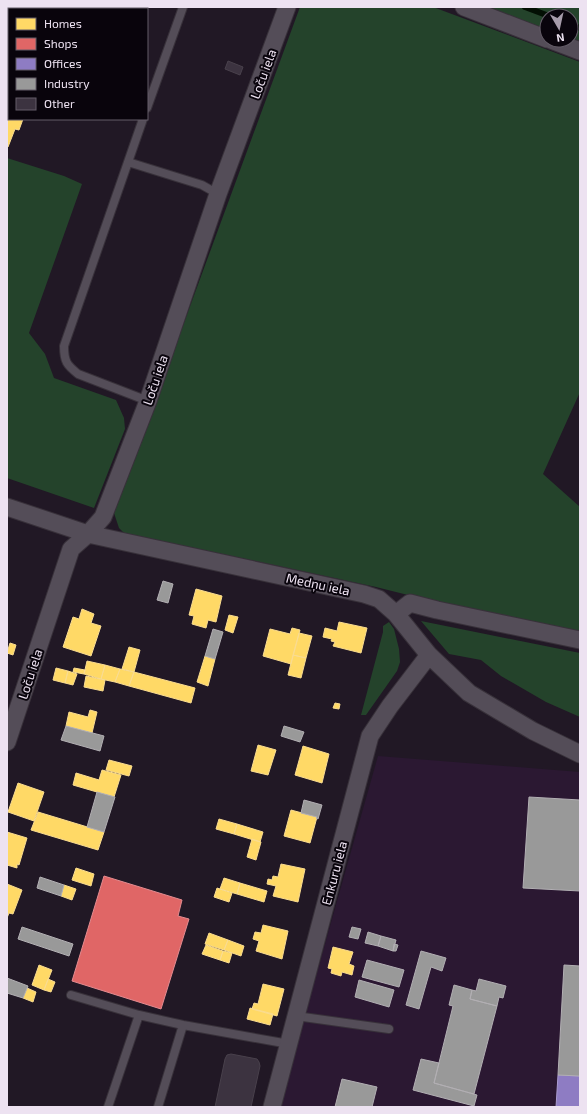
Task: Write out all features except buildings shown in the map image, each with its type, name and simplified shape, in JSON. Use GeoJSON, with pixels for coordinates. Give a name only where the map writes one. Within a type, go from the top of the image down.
{"type":"FeatureCollection","features":[{"type":"Feature","properties":{"kind":"street","name":"Loču iela"},"geometry":{"type":"LineString","coordinates":[[7,742],[71,550],[103,517],[148,401],[218,194],[287,7]]}},
{"type":"Feature","properties":{"kind":"street"},"geometry":{"type":"LineString","coordinates":[[464,7],[539,36]]}},
{"type":"Feature","properties":{"kind":"street","name":"Medņu iela"},"geometry":{"type":"LineString","coordinates":[[7,507],[88,534],[364,594],[379,599],[396,614],[428,655],[469,693],[533,731],[580,754]]}},
{"type":"Feature","properties":{"kind":"street"},"geometry":{"type":"LineString","coordinates":[[396,614],[410,603],[580,640]]}},
{"type":"Feature","properties":{"kind":"street","name":"Enkuru iela"},"geometry":{"type":"LineString","coordinates":[[272,1107],[370,736],[390,706],[428,655]]}},
{"type":"Feature","properties":{"kind":"lane"},"geometry":{"type":"LineString","coordinates":[[148,105],[183,7]]}},
{"type":"Feature","properties":{"kind":"lane"},"geometry":{"type":"LineString","coordinates":[[143,120],[64,346],[64,356],[69,367],[78,374],[148,401]]}},
{"type":"Feature","properties":{"kind":"lane"},"geometry":{"type":"LineString","coordinates":[[128,162],[202,185],[218,194]]}},
{"type":"Feature","properties":{"kind":"lane"},"geometry":{"type":"LineString","coordinates":[[71,995],[139,1015],[182,1025],[289,1044]]}},
{"type":"Feature","properties":{"kind":"lane"},"geometry":{"type":"LineString","coordinates":[[108,1107],[139,1015]]}},
{"type":"Feature","properties":{"kind":"lane"},"geometry":{"type":"LineString","coordinates":[[296,1016],[389,1029]]}},
{"type":"Feature","properties":{"kind":"lane"},"geometry":{"type":"LineString","coordinates":[[158,1107],[182,1025]]}},
{"type":"Feature","properties":{"kind":"shaded area"},"geometry":{"type":"Polygon","coordinates":[[[378,756],[580,772],[580,1107],[279,1107],[378,756]]]}},
{"type":"Feature","properties":{"kind":"green space"},"geometry":{"type":"Polygon","coordinates":[[[300,7],[433,7],[539,47],[539,48],[580,62],[580,392],[543,474],[580,507],[580,633],[376,587],[124,533],[119,528],[114,513],[300,7]]]}},
{"type":"Feature","properties":{"kind":"green space"},"geometry":{"type":"Polygon","coordinates":[[[473,7],[580,7],[580,52],[577,48],[579,48],[579,8],[539,8],[539,35],[473,7]]]}},
{"type":"Feature","properties":{"kind":"green space"},"geometry":{"type":"Polygon","coordinates":[[[7,158],[64,176],[82,184],[29,333],[45,354],[54,378],[116,400],[124,418],[125,429],[94,508],[7,478],[7,158]]]}},
{"type":"Feature","properties":{"kind":"green space"},"geometry":{"type":"Polygon","coordinates":[[[421,621],[580,653],[580,717],[546,702],[501,676],[481,660],[449,654],[421,621]]]}},
{"type":"Feature","properties":{"kind":"green space"},"geometry":{"type":"Polygon","coordinates":[[[389,622],[394,629],[399,649],[400,662],[397,671],[366,715],[361,715],[383,632],[383,626],[389,622]]]}},
{"type":"Feature","properties":{"kind":"waterway"},"geometry":{"type":"LineString","coordinates":[[525,7],[539,12]]}}]}
